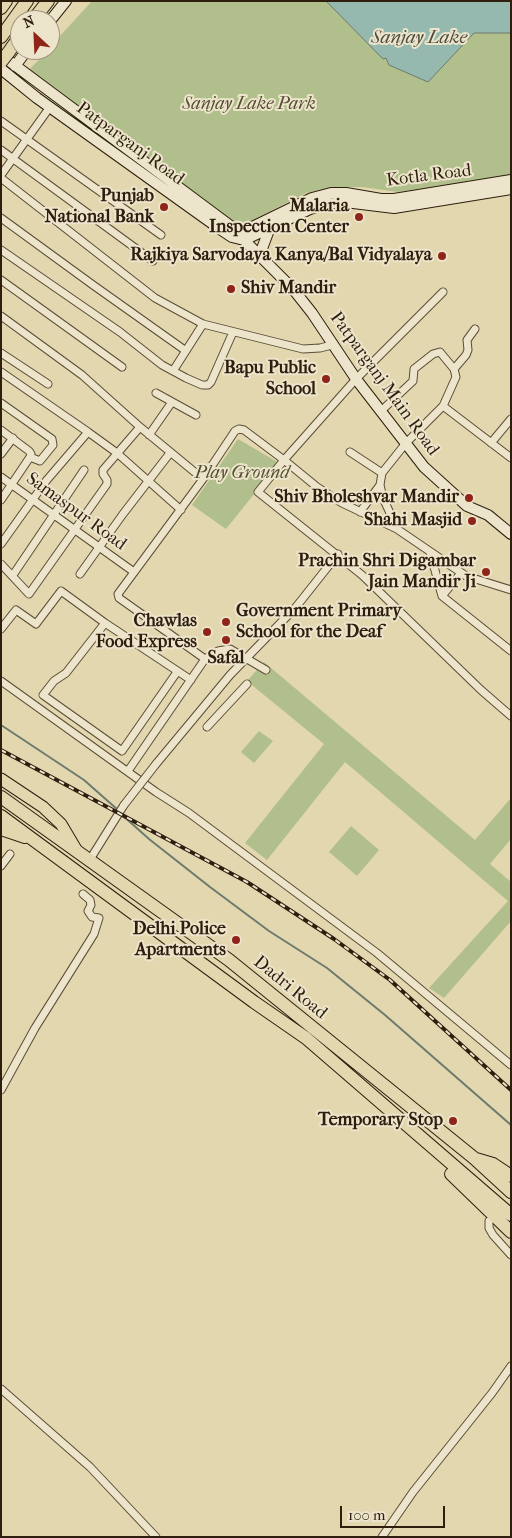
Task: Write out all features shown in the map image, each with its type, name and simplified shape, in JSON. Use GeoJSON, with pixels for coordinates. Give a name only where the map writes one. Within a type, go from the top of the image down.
{"type":"FeatureCollection","features":[{"type":"Feature","properties":{"kind":"highway"},"geometry":{"type":"LineString","coordinates":[[1,8],[6,1]]}},
{"type":"Feature","properties":{"kind":"highway"},"geometry":{"type":"LineString","coordinates":[[1,37],[27,1]]}},
{"type":"Feature","properties":{"kind":"highway"},"geometry":{"type":"LineString","coordinates":[[3,66],[10,54]]}},
{"type":"Feature","properties":{"kind":"highway","name":"Dadri Road"},"geometry":{"type":"LineString","coordinates":[[1,797],[32,817],[229,960],[474,1158]]}},
{"type":"Feature","properties":{"kind":"highway","name":"Dadri Road"},"geometry":{"type":"LineString","coordinates":[[1,816],[7,826],[37,841],[254,1002],[306,1038],[391,1111]]}},
{"type":"Feature","properties":{"kind":"highway"},"geometry":{"type":"LineString","coordinates":[[391,1111],[511,1215]]}},
{"type":"Feature","properties":{"kind":"highway"},"geometry":{"type":"LineString","coordinates":[[391,1111],[426,1150],[511,1232]]}},
{"type":"Feature","properties":{"kind":"highway"},"geometry":{"type":"LineString","coordinates":[[474,1158],[493,1164],[511,1176]]}},
{"type":"Feature","properties":{"kind":"highway"},"geometry":{"type":"LineString","coordinates":[[474,1158],[511,1192]]}},
{"type":"Feature","properties":{"kind":"main road"},"geometry":{"type":"LineString","coordinates":[[15,66],[20,60]]}},
{"type":"Feature","properties":{"kind":"main road","name":"Patparganj Road"},"geometry":{"type":"LineString","coordinates":[[3,66],[15,66],[242,236]]}},
{"type":"Feature","properties":{"kind":"main road","name":"Patparganj Road"},"geometry":{"type":"LineString","coordinates":[[3,66],[50,107],[220,229],[232,237],[242,236]]}},
{"type":"Feature","properties":{"kind":"main road","name":"Kotla Road"},"geometry":{"type":"LineString","coordinates":[[242,236],[312,198],[331,193],[394,199],[510,189]]}},
{"type":"Feature","properties":{"kind":"main road","name":"Kotla Road"},"geometry":{"type":"LineString","coordinates":[[242,236],[269,230],[314,207],[329,203],[345,202],[394,208],[510,189]]}},
{"type":"Feature","properties":{"kind":"main road"},"geometry":{"type":"LineString","coordinates":[[260,254],[269,230]]}},
{"type":"Feature","properties":{"kind":"main road","name":"Patparganj Main Road"},"geometry":{"type":"LineString","coordinates":[[242,236],[293,289],[312,313],[356,379],[424,467],[468,506],[488,515],[511,534]]}},
{"type":"Feature","properties":{"kind":"main road"},"geometry":{"type":"LineString","coordinates":[[1,779],[43,807],[61,824],[78,852]]}},
{"type":"Feature","properties":{"kind":"street"},"geometry":{"type":"LineString","coordinates":[[50,107],[1,177],[155,298],[203,324],[303,349],[332,345]]}},
{"type":"Feature","properties":{"kind":"street"},"geometry":{"type":"LineString","coordinates":[[1,121],[161,235]]}},
{"type":"Feature","properties":{"kind":"street"},"geometry":{"type":"LineString","coordinates":[[1,150],[153,261]]}},
{"type":"Feature","properties":{"kind":"street"},"geometry":{"type":"LineString","coordinates":[[1,218],[93,286],[186,351]]}},
{"type":"Feature","properties":{"kind":"street"},"geometry":{"type":"LineString","coordinates":[[1,250],[173,371],[202,385],[208,385],[211,382],[233,332]]}},
{"type":"Feature","properties":{"kind":"street"},"geometry":{"type":"LineString","coordinates":[[1,280],[122,367]]}},
{"type":"Feature","properties":{"kind":"street"},"geometry":{"type":"LineString","coordinates":[[443,292],[356,379],[258,492],[362,575],[481,690],[511,716]]}},
{"type":"Feature","properties":{"kind":"street"},"geometry":{"type":"LineString","coordinates":[[1,316],[82,375],[149,435],[203,479]]}},
{"type":"Feature","properties":{"kind":"street"},"geometry":{"type":"LineString","coordinates":[[173,371],[203,324]]}},
{"type":"Feature","properties":{"kind":"street"},"geometry":{"type":"LineString","coordinates":[[454,369],[466,355],[468,350],[467,340],[475,329]]}},
{"type":"Feature","properties":{"kind":"street"},"geometry":{"type":"LineString","coordinates":[[1,352],[48,384]]}},
{"type":"Feature","properties":{"kind":"street"},"geometry":{"type":"LineString","coordinates":[[381,411],[413,381],[414,369],[433,354],[440,352],[454,369],[456,377],[443,406],[406,443],[382,474],[380,485],[383,498],[397,529]]}},
{"type":"Feature","properties":{"kind":"street"},"geometry":{"type":"LineString","coordinates":[[1,372],[117,453],[180,510]]}},
{"type":"Feature","properties":{"kind":"street"},"geometry":{"type":"LineString","coordinates":[[156,393],[196,415]]}},
{"type":"Feature","properties":{"kind":"street"},"geometry":{"type":"LineString","coordinates":[[149,435],[172,402]]}},
{"type":"Feature","properties":{"kind":"street"},"geometry":{"type":"LineString","coordinates":[[1,403],[52,439],[53,445],[40,461],[30,458]]}},
{"type":"Feature","properties":{"kind":"street"},"geometry":{"type":"LineString","coordinates":[[443,406],[511,458]]}},
{"type":"Feature","properties":{"kind":"street"},"geometry":{"type":"LineString","coordinates":[[491,443],[511,419]]}},
{"type":"Feature","properties":{"kind":"street"},"geometry":{"type":"LineString","coordinates":[[1,564],[29,594],[107,484],[102,472],[103,470],[140,427]]}},
{"type":"Feature","properties":{"kind":"street"},"geometry":{"type":"LineString","coordinates":[[205,659],[118,598],[118,594],[203,479],[235,431],[239,429],[244,430],[342,504],[397,529],[461,573],[511,590]]}},
{"type":"Feature","properties":{"kind":"street"},"geometry":{"type":"LineString","coordinates":[[1,430],[29,451],[30,458],[1,500]]}},
{"type":"Feature","properties":{"kind":"street"},"geometry":{"type":"LineString","coordinates":[[1,544],[57,467],[88,432]]}},
{"type":"Feature","properties":{"kind":"street"},"geometry":{"type":"LineString","coordinates":[[1,454],[12,438]]}},
{"type":"Feature","properties":{"kind":"street"},"geometry":{"type":"LineString","coordinates":[[350,452],[382,474]]}},
{"type":"Feature","properties":{"kind":"street"},"geometry":{"type":"LineString","coordinates":[[80,574],[170,453]]}},
{"type":"Feature","properties":{"kind":"street"},"geometry":{"type":"LineString","coordinates":[[13,575],[53,513],[84,470]]}},
{"type":"Feature","properties":{"kind":"street","name":"Samaspur Road"},"geometry":{"type":"LineString","coordinates":[[1,477],[134,572]]}},
{"type":"Feature","properties":{"kind":"street"},"geometry":{"type":"LineString","coordinates":[[360,512],[380,485]]}},
{"type":"Feature","properties":{"kind":"street"},"geometry":{"type":"LineString","coordinates":[[430,552],[442,596],[511,651]]}},
{"type":"Feature","properties":{"kind":"street"},"geometry":{"type":"LineString","coordinates":[[89,860],[124,805],[156,764],[247,658],[296,607],[338,554]]}},
{"type":"Feature","properties":{"kind":"street"},"geometry":{"type":"LineString","coordinates":[[442,596],[461,573]]}},
{"type":"Feature","properties":{"kind":"street"},"geometry":{"type":"LineString","coordinates":[[1,629],[16,610],[36,624],[61,591],[190,680]]}},
{"type":"Feature","properties":{"kind":"street"},"geometry":{"type":"LineString","coordinates":[[105,623],[66,673],[54,681],[43,695],[122,751]]}},
{"type":"Feature","properties":{"kind":"street"},"geometry":{"type":"LineString","coordinates":[[128,771],[205,659],[218,651],[230,649],[266,670]]}},
{"type":"Feature","properties":{"kind":"street"},"geometry":{"type":"LineString","coordinates":[[115,762],[177,672]]}},
{"type":"Feature","properties":{"kind":"street"},"geometry":{"type":"LineString","coordinates":[[1,681],[189,813],[376,953],[511,1065]]}},
{"type":"Feature","properties":{"kind":"street"},"geometry":{"type":"LineString","coordinates":[[207,727],[247,684]]}},
{"type":"Feature","properties":{"kind":"street"},"geometry":{"type":"LineString","coordinates":[[1,866],[10,854]]}},
{"type":"Feature","properties":{"kind":"street"},"geometry":{"type":"LineString","coordinates":[[1,1090],[36,1028],[94,934],[99,918],[92,917],[88,911],[91,905],[90,900],[83,894]]}},
{"type":"Feature","properties":{"kind":"street"},"geometry":{"type":"LineString","coordinates":[[489,1221],[489,1228],[493,1236],[511,1255]]}},
{"type":"Feature","properties":{"kind":"street"},"geometry":{"type":"LineString","coordinates":[[382,1537],[413,1492],[492,1393],[511,1366]]}},
{"type":"Feature","properties":{"kind":"street"},"geometry":{"type":"LineString","coordinates":[[1,1389],[90,1467],[156,1537]]}},
{"type":"Feature","properties":{"kind":"green space","name":"Sanjay Lake Park"},"geometry":{"type":"Polygon","coordinates":[[[92,1],[511,1],[511,174],[490,179],[398,192],[362,187],[331,187],[306,193],[239,227],[28,71],[38,60],[60,60],[60,36],[92,1]]]}},
{"type":"Feature","properties":{"kind":"green space","name":"Play Ground"},"geometry":{"type":"Polygon","coordinates":[[[238,439],[279,463],[226,529],[192,505],[238,439]]]}},
{"type":"Feature","properties":{"kind":"green space"},"geometry":{"type":"Polygon","coordinates":[[[264,662],[475,840],[511,800],[511,839],[490,864],[511,882],[511,921],[444,998],[429,988],[508,901],[345,762],[267,860],[245,843],[324,744],[247,681],[264,662]]]}},
{"type":"Feature","properties":{"kind":"green space"},"geometry":{"type":"Polygon","coordinates":[[[259,731],[273,741],[254,763],[241,752],[259,731]]]}},
{"type":"Feature","properties":{"kind":"green space"},"geometry":{"type":"Polygon","coordinates":[[[351,826],[379,850],[357,876],[329,852],[351,826]]]}},
{"type":"Feature","properties":{"kind":"water","name":"Sanjay Lake"},"geometry":{"type":"Polygon","coordinates":[[[326,1],[511,1],[511,33],[474,33],[428,82],[389,65],[386,58],[383,59],[326,1]]]}},
{"type":"Feature","properties":{"kind":"waterway"},"geometry":{"type":"LineString","coordinates":[[1,725],[84,780],[118,810]]}},
{"type":"Feature","properties":{"kind":"waterway"},"geometry":{"type":"LineString","coordinates":[[121,814],[149,839],[210,887],[269,931],[327,968],[385,1015],[511,1125]]}},
{"type":"Feature","properties":{"kind":"railway"},"geometry":{"type":"LineString","coordinates":[[1,750],[247,882],[334,939],[390,980],[511,1090]]}},
{"type":"Feature","properties":{"kind":"place","name":"Punjab National Bank"},"geometry":{"type":"Point","coordinates":[164,207]}},
{"type":"Feature","properties":{"kind":"place","name":"Malaria Inspection Center"},"geometry":{"type":"Point","coordinates":[359,217]}},
{"type":"Feature","properties":{"kind":"place","name":"Rajkiya Sarvodaya Kanya/Bal Vidyalaya"},"geometry":{"type":"Point","coordinates":[442,256]}},
{"type":"Feature","properties":{"kind":"place","name":"Shiv Mandir"},"geometry":{"type":"Point","coordinates":[231,289]}},
{"type":"Feature","properties":{"kind":"place","name":"Bapu Public School"},"geometry":{"type":"Point","coordinates":[326,379]}},
{"type":"Feature","properties":{"kind":"place","name":"Shiv Bholeshvar Mandir"},"geometry":{"type":"Point","coordinates":[469,498]}},
{"type":"Feature","properties":{"kind":"place","name":"Shahi Masjid"},"geometry":{"type":"Point","coordinates":[472,521]}},
{"type":"Feature","properties":{"kind":"place","name":"Prachin Shri Digambar Jain Mandir Ji"},"geometry":{"type":"Point","coordinates":[486,572]}},
{"type":"Feature","properties":{"kind":"place","name":"Government Primary School for the Deaf"},"geometry":{"type":"Point","coordinates":[226,622]}},
{"type":"Feature","properties":{"kind":"place","name":"Chawlas Food Express"},"geometry":{"type":"Point","coordinates":[207,632]}},
{"type":"Feature","properties":{"kind":"place","name":"Safal"},"geometry":{"type":"Point","coordinates":[226,640]}},
{"type":"Feature","properties":{"kind":"place","name":"Delhi Police Apartments"},"geometry":{"type":"Point","coordinates":[236,940]}},
{"type":"Feature","properties":{"kind":"place","name":"Temporary Stop"},"geometry":{"type":"Point","coordinates":[453,1121]}}]}
